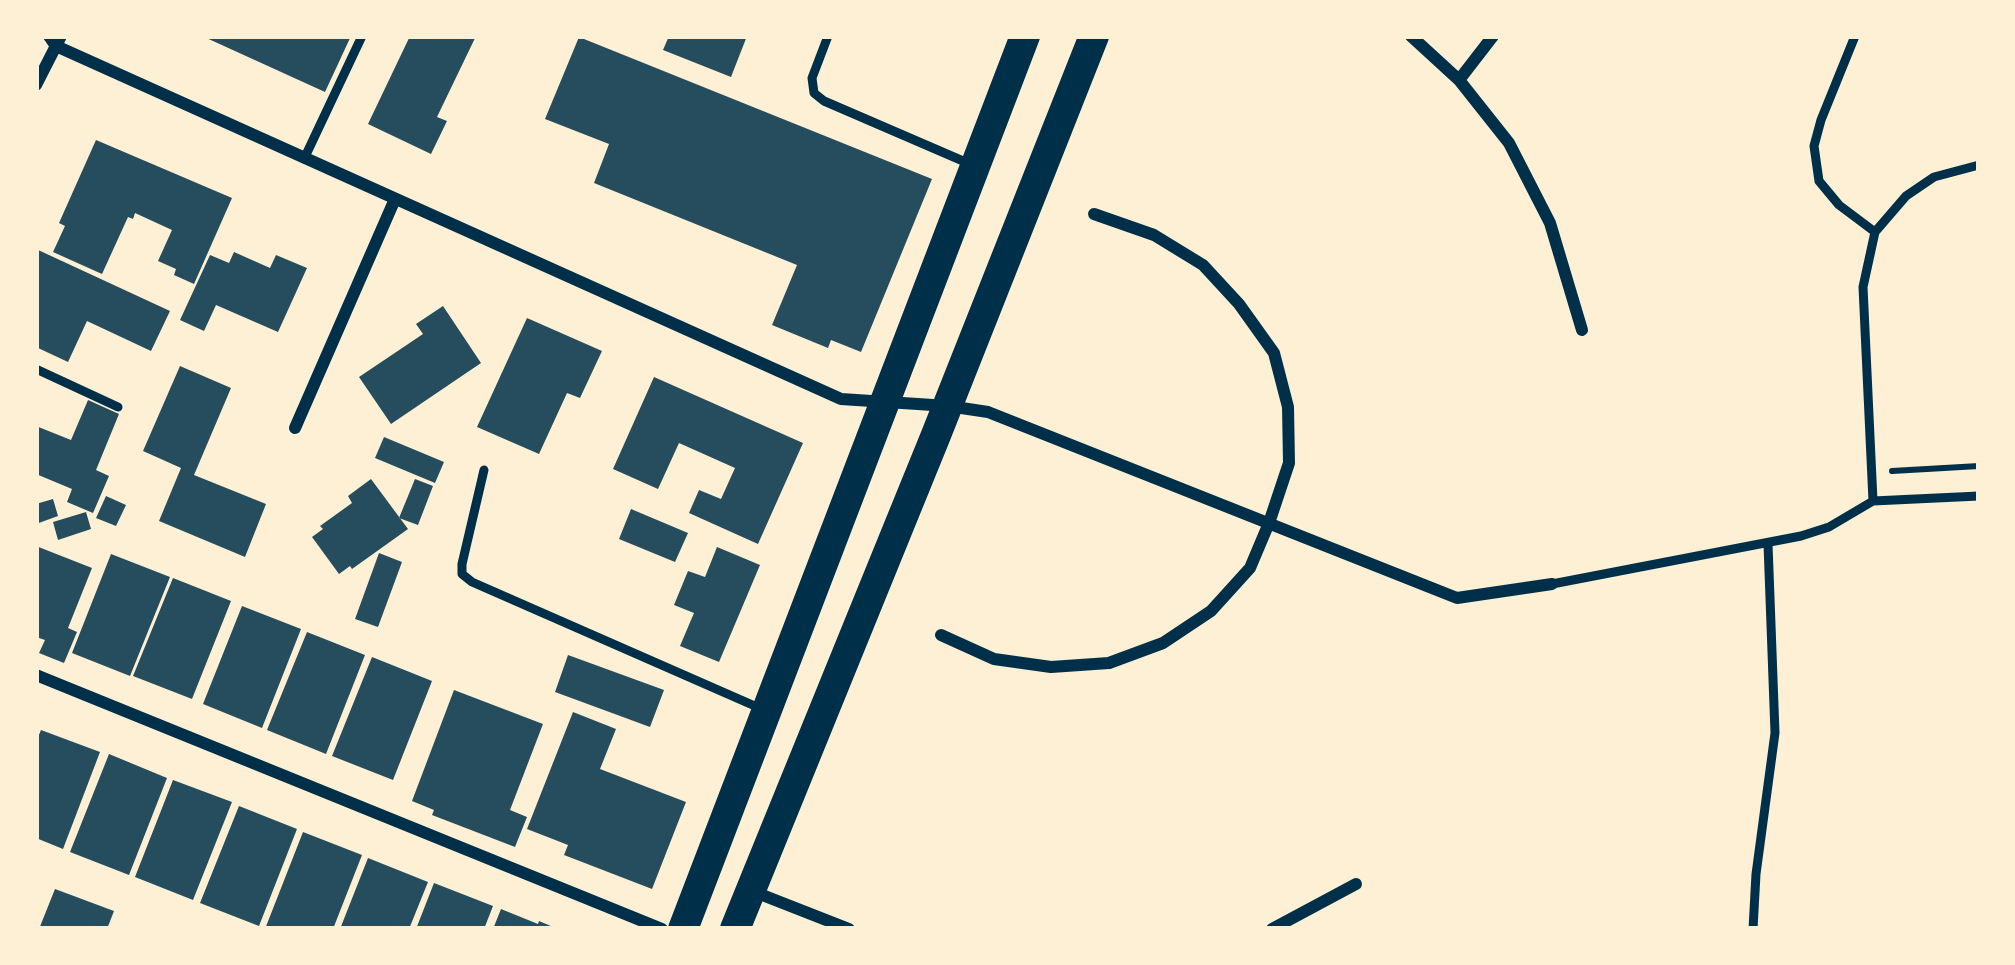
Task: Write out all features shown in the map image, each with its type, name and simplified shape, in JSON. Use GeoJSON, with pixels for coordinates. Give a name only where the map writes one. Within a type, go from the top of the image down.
{"type":"FeatureCollection","features":[{"type":"Feature","properties":{"kind":"main road"},"geometry":{"type":"LineString","coordinates":[[683,929],[1025,36]]}},
{"type":"Feature","properties":{"kind":"main road"},"geometry":{"type":"LineString","coordinates":[[735,929],[1094,36]]}},
{"type":"Feature","properties":{"kind":"street"},"geometry":{"type":"LineString","coordinates":[[1411,36],[1459,80],[1509,143],[1550,223],[1582,330]]}},
{"type":"Feature","properties":{"kind":"street"},"geometry":{"type":"LineString","coordinates":[[1459,80],[1493,36]]}},
{"type":"Feature","properties":{"kind":"street"},"geometry":{"type":"LineString","coordinates":[[36,85],[55,40],[304,159],[841,399],[947,406],[996,415],[1457,598],[1552,584]]}},
{"type":"Feature","properties":{"kind":"street"},"geometry":{"type":"LineString","coordinates":[[295,428],[395,199]]}},
{"type":"Feature","properties":{"kind":"street"},"geometry":{"type":"LineString","coordinates":[[941,635],[994,659],[1051,668],[1109,662],[1163,644],[1211,611],[1250,568],[1269,523],[1289,463],[1288,407],[1274,353],[1203,265],[1154,235],[1094,214]]}},
{"type":"Feature","properties":{"kind":"street"},"geometry":{"type":"LineString","coordinates":[[36,675],[662,929]]}},
{"type":"Feature","properties":{"kind":"street"},"geometry":{"type":"LineString","coordinates":[[1272,929],[1356,884]]}},
{"type":"Feature","properties":{"kind":"street"},"geometry":{"type":"LineString","coordinates":[[751,890],[849,929]]}},
{"type":"Feature","properties":{"kind":"lane"},"geometry":{"type":"LineString","coordinates":[[304,159],[362,36]]}},
{"type":"Feature","properties":{"kind":"lane"},"geometry":{"type":"LineString","coordinates":[[828,36],[812,78],[814,93],[975,166]]}},
{"type":"Feature","properties":{"kind":"lane"},"geometry":{"type":"LineString","coordinates":[[1855,36],[1814,146],[1819,181],[1839,206],[1875,232]]}},
{"type":"Feature","properties":{"kind":"lane"},"geometry":{"type":"LineString","coordinates":[[1873,501],[1863,287],[1875,232],[1906,196],[1934,177],[1976,165],[1979,151]]}},
{"type":"Feature","properties":{"kind":"lane"},"geometry":{"type":"LineString","coordinates":[[36,368],[118,407]]}},
{"type":"Feature","properties":{"kind":"lane"},"geometry":{"type":"LineString","coordinates":[[484,470],[462,574],[767,712]]}},
{"type":"Feature","properties":{"kind":"lane"},"geometry":{"type":"LineString","coordinates":[[1552,584],[1768,544],[1829,527],[1873,501],[1979,496]]}},
{"type":"Feature","properties":{"kind":"lane"},"geometry":{"type":"LineString","coordinates":[[1753,929],[1775,733],[1768,544]]}},
{"type":"Feature","properties":{"kind":"path"},"geometry":{"type":"LineString","coordinates":[[1871,472],[1979,466]]}},
{"type":"Feature","properties":{"kind":"building"},"geometry":{"type":"Polygon","coordinates":[[[202,36],[351,36],[325,92],[202,36]]]}},
{"type":"Feature","properties":{"kind":"building"},"geometry":{"type":"Polygon","coordinates":[[[410,36],[476,36],[437,117],[447,121],[431,154],[368,124],[410,36]]]}},
{"type":"Feature","properties":{"kind":"building"},"geometry":{"type":"Polygon","coordinates":[[[669,36],[747,36],[731,77],[663,50],[669,36]]]}},
{"type":"Feature","properties":{"kind":"building"},"geometry":{"type":"Polygon","coordinates":[[[579,37],[932,179],[861,352],[831,340],[828,348],[772,325],[797,265],[594,183],[609,144],[545,119],[579,37]]]}},
{"type":"Feature","properties":{"kind":"building"},"geometry":{"type":"Polygon","coordinates":[[[96,140],[232,198],[194,284],[158,261],[172,230],[135,213],[133,219],[128,217],[102,274],[53,252],[65,226],[59,223],[96,140]]]}},
{"type":"Feature","properties":{"kind":"building"},"geometry":{"type":"Polygon","coordinates":[[[36,249],[170,311],[151,351],[87,321],[68,362],[36,347],[36,249]]]}},
{"type":"Feature","properties":{"kind":"building"},"geometry":{"type":"Polygon","coordinates":[[[234,252],[270,268],[276,255],[307,268],[278,332],[216,305],[204,331],[180,320],[210,255],[229,263],[234,252]]]}},
{"type":"Feature","properties":{"kind":"building"},"geometry":{"type":"Polygon","coordinates":[[[443,306],[481,363],[391,424],[359,377],[423,334],[416,324],[443,306]]]}},
{"type":"Feature","properties":{"kind":"building"},"geometry":{"type":"Polygon","coordinates":[[[527,318],[602,351],[580,398],[567,393],[539,454],[477,427],[527,318]]]}},
{"type":"Feature","properties":{"kind":"building"},"geometry":{"type":"Polygon","coordinates":[[[180,366],[231,388],[194,475],[266,504],[245,557],[159,521],[181,468],[143,451],[180,366]]]}},
{"type":"Feature","properties":{"kind":"building"},"geometry":{"type":"Polygon","coordinates":[[[654,377],[803,443],[758,544],[689,513],[699,490],[721,499],[735,468],[679,443],[658,489],[613,469],[654,377]]]}},
{"type":"Feature","properties":{"kind":"building"},"geometry":{"type":"Polygon","coordinates":[[[88,400],[119,414],[96,470],[109,476],[93,513],[67,502],[72,489],[36,474],[36,426],[71,440],[88,400]]]}},
{"type":"Feature","properties":{"kind":"building"},"geometry":{"type":"Polygon","coordinates":[[[384,437],[444,462],[435,483],[375,458],[384,437]]]}},
{"type":"Feature","properties":{"kind":"building"},"geometry":{"type":"Polygon","coordinates":[[[371,479],[408,529],[339,574],[312,537],[352,503],[348,496],[371,479]]]}},
{"type":"Feature","properties":{"kind":"building"},"geometry":{"type":"Polygon","coordinates":[[[415,479],[433,486],[418,525],[399,518],[415,479]]]}},
{"type":"Feature","properties":{"kind":"building"},"geometry":{"type":"Polygon","coordinates":[[[106,496],[126,505],[116,526],[96,518],[106,496]]]}},
{"type":"Feature","properties":{"kind":"building"},"geometry":{"type":"Polygon","coordinates":[[[53,499],[58,516],[36,524],[36,504],[53,499]]]}},
{"type":"Feature","properties":{"kind":"building"},"geometry":{"type":"Polygon","coordinates":[[[631,509],[688,533],[675,562],[619,539],[631,509]]]}},
{"type":"Feature","properties":{"kind":"building"},"geometry":{"type":"Polygon","coordinates":[[[86,512],[91,529],[58,540],[53,522],[86,512]]]}},
{"type":"Feature","properties":{"kind":"building"},"geometry":{"type":"Polygon","coordinates":[[[36,546],[92,568],[68,628],[77,632],[64,663],[39,653],[45,640],[36,637],[36,546]]]}},
{"type":"Feature","properties":{"kind":"building"},"geometry":{"type":"Polygon","coordinates":[[[717,547],[760,565],[719,662],[680,646],[694,613],[674,605],[688,571],[705,577],[717,547]]]}},
{"type":"Feature","properties":{"kind":"building"},"geometry":{"type":"Polygon","coordinates":[[[379,553],[402,562],[378,627],[355,619],[379,553]]]}},
{"type":"Feature","properties":{"kind":"building"},"geometry":{"type":"Polygon","coordinates":[[[111,554],[170,577],[130,676],[72,653],[111,554]]]}},
{"type":"Feature","properties":{"kind":"building"},"geometry":{"type":"Polygon","coordinates":[[[173,578],[231,601],[192,699],[133,676],[173,578]]]}},
{"type":"Feature","properties":{"kind":"building"},"geometry":{"type":"Polygon","coordinates":[[[242,606],[301,629],[262,728],[203,704],[242,606]]]}},
{"type":"Feature","properties":{"kind":"building"},"geometry":{"type":"Polygon","coordinates":[[[307,632],[365,655],[326,754],[267,730],[307,632]]]}},
{"type":"Feature","properties":{"kind":"building"},"geometry":{"type":"Polygon","coordinates":[[[568,655],[664,690],[650,727],[555,692],[568,655]]]}},
{"type":"Feature","properties":{"kind":"building"},"geometry":{"type":"Polygon","coordinates":[[[372,657],[432,681],[393,780],[332,756],[372,657]]]}},
{"type":"Feature","properties":{"kind":"building"},"geometry":{"type":"Polygon","coordinates":[[[454,690],[543,724],[510,810],[527,817],[515,847],[432,815],[434,810],[412,801],[454,690]]]}},
{"type":"Feature","properties":{"kind":"building"},"geometry":{"type":"Polygon","coordinates":[[[573,712],[616,729],[600,769],[686,802],[652,889],[564,855],[568,845],[527,829],[573,712]]]}},
{"type":"Feature","properties":{"kind":"building"},"geometry":{"type":"Polygon","coordinates":[[[41,730],[100,752],[63,849],[36,838],[36,742],[41,730]]]}},
{"type":"Feature","properties":{"kind":"building"},"geometry":{"type":"Polygon","coordinates":[[[109,754],[167,778],[129,875],[70,852],[109,754]]]}},
{"type":"Feature","properties":{"kind":"building"},"geometry":{"type":"Polygon","coordinates":[[[173,780],[232,802],[193,900],[135,877],[173,780]]]}},
{"type":"Feature","properties":{"kind":"building"},"geometry":{"type":"Polygon","coordinates":[[[239,806],[297,829],[259,926],[200,903],[239,806]]]}},
{"type":"Feature","properties":{"kind":"building"},"geometry":{"type":"Polygon","coordinates":[[[303,832],[362,855],[333,929],[265,929],[303,832]]]}},
{"type":"Feature","properties":{"kind":"building"},"geometry":{"type":"Polygon","coordinates":[[[368,858],[428,882],[409,929],[340,929],[368,858]]]}},
{"type":"Feature","properties":{"kind":"building"},"geometry":{"type":"Polygon","coordinates":[[[434,883],[493,906],[484,929],[416,929],[434,883]]]}},
{"type":"Feature","properties":{"kind":"building"},"geometry":{"type":"Polygon","coordinates":[[[55,889],[114,911],[107,929],[39,929],[55,889]]]}},
{"type":"Feature","properties":{"kind":"building"},"geometry":{"type":"Polygon","coordinates":[[[501,909],[538,924],[558,929],[493,929],[501,909]]]}}]}
